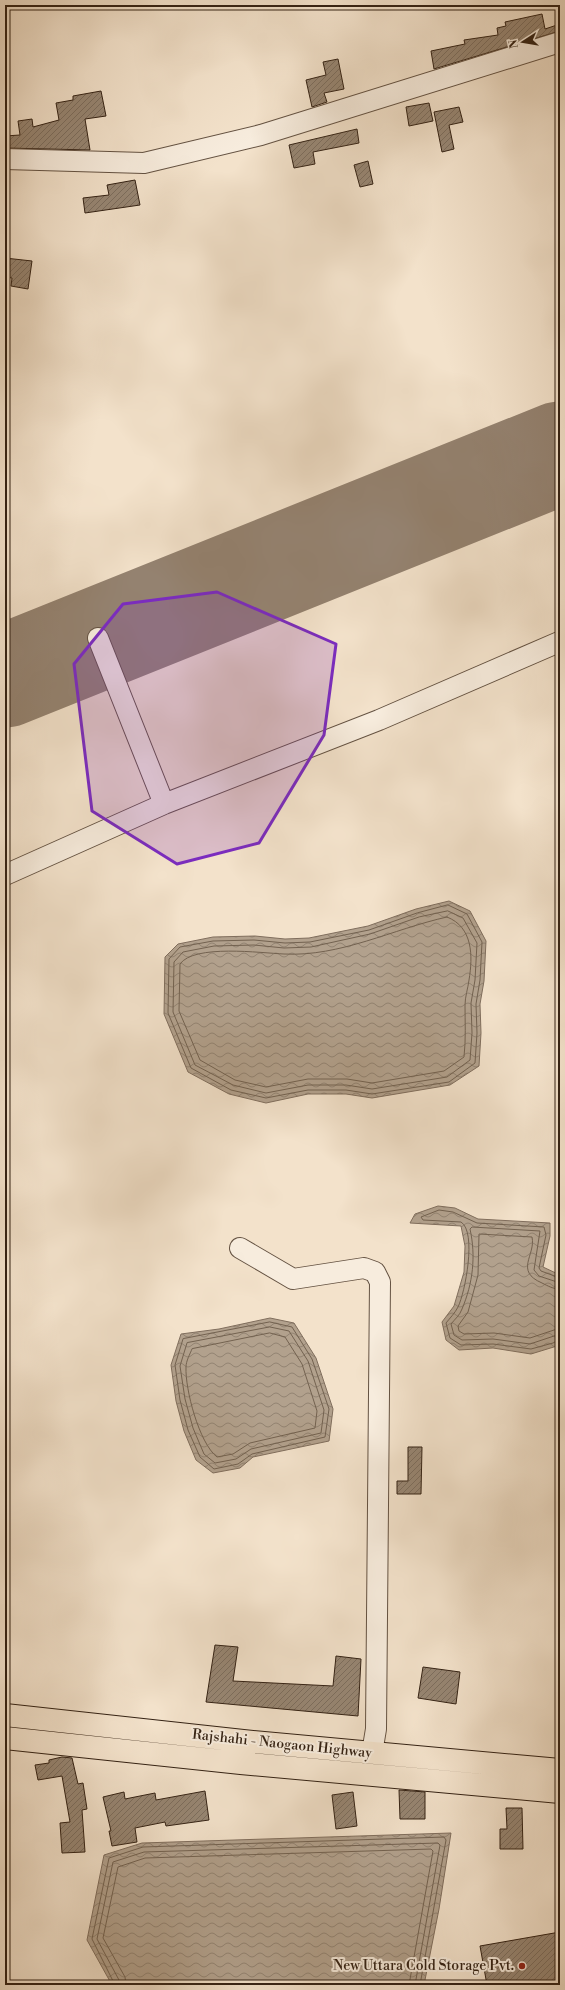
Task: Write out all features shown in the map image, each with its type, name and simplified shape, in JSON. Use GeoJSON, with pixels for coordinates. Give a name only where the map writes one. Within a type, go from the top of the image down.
{"type":"FeatureCollection","features":[{"type":"Feature","properties":{"kind":"main road","name":"Rajshahi - Naogaon Highway"},"geometry":{"type":"LineString","coordinates":[[5,1715],[372,1753],[560,1770]]}},
{"type":"Feature","properties":{"kind":"main road","name":"Rajshahi - Naogaon Highway"},"geometry":{"type":"LineString","coordinates":[[5,1738],[241,1764],[560,1792]]}},
{"type":"Feature","properties":{"kind":"street"},"geometry":{"type":"LineString","coordinates":[[5,159],[144,163],[261,135],[560,42]]}},
{"type":"Feature","properties":{"kind":"street"},"geometry":{"type":"LineString","coordinates":[[98,638],[164,804]]}},
{"type":"Feature","properties":{"kind":"street"},"geometry":{"type":"LineString","coordinates":[[5,876],[164,804],[378,720],[559,642]]}},
{"type":"Feature","properties":{"kind":"street"},"geometry":{"type":"LineString","coordinates":[[240,1248],[293,1279],[364,1268],[375,1272],[380,1282],[376,1729],[372,1753]]}},
{"type":"Feature","properties":{"kind":"highlighted area"},"geometry":{"type":"Polygon","coordinates":[[[217,592],[336,644],[324,735],[259,843],[177,864],[92,811],[74,664],[123,604],[217,592]]]}},
{"type":"Feature","properties":{"kind":"water"},"geometry":{"type":"Polygon","coordinates":[[[449,901],[470,911],[486,941],[484,981],[480,1004],[481,1033],[479,1066],[450,1085],[372,1098],[346,1094],[308,1094],[266,1103],[229,1094],[188,1072],[164,1014],[165,957],[178,944],[213,937],[255,936],[285,939],[309,938],[368,926],[416,909],[449,901]]]}},
{"type":"Feature","properties":{"kind":"water"},"geometry":{"type":"Polygon","coordinates":[[[438,1206],[455,1208],[478,1219],[550,1223],[550,1236],[543,1267],[560,1275],[560,1340],[557,1346],[531,1354],[493,1348],[459,1350],[446,1340],[442,1322],[454,1306],[464,1272],[465,1246],[461,1226],[410,1223],[415,1214],[438,1206]]]}},
{"type":"Feature","properties":{"kind":"water"},"geometry":{"type":"Polygon","coordinates":[[[270,1318],[294,1323],[316,1358],[333,1409],[329,1441],[253,1457],[240,1468],[213,1473],[196,1460],[184,1431],[176,1401],[171,1365],[181,1334],[219,1329],[270,1318]]]}},
{"type":"Feature","properties":{"kind":"water"},"geometry":{"type":"Polygon","coordinates":[[[451,1833],[439,1909],[424,1985],[112,1985],[87,1940],[104,1855],[142,1843],[451,1833]]]}},
{"type":"Feature","properties":{"kind":"building"},"geometry":{"type":"Polygon","coordinates":[[[542,14],[545,29],[560,24],[560,31],[434,69],[431,51],[465,44],[464,40],[498,35],[497,28],[506,26],[505,22],[542,14]]]}},
{"type":"Feature","properties":{"kind":"building"},"geometry":{"type":"Polygon","coordinates":[[[338,59],[344,89],[324,93],[327,102],[312,107],[306,80],[326,75],[323,62],[338,59]]]}},
{"type":"Feature","properties":{"kind":"building"},"geometry":{"type":"Polygon","coordinates":[[[101,91],[106,116],[85,119],[90,150],[5,148],[5,136],[20,135],[18,121],[32,119],[33,127],[59,120],[56,103],[73,100],[73,96],[101,91]]]}},
{"type":"Feature","properties":{"kind":"building"},"geometry":{"type":"Polygon","coordinates":[[[429,103],[433,121],[409,126],[406,107],[429,103]]]}},
{"type":"Feature","properties":{"kind":"building"},"geometry":{"type":"Polygon","coordinates":[[[459,107],[463,122],[449,125],[454,149],[442,152],[434,112],[459,107]]]}},
{"type":"Feature","properties":{"kind":"building"},"geometry":{"type":"Polygon","coordinates":[[[357,129],[359,143],[313,152],[315,164],[294,168],[289,145],[357,129]]]}},
{"type":"Feature","properties":{"kind":"building"},"geometry":{"type":"Polygon","coordinates":[[[368,161],[373,184],[360,187],[354,165],[368,161]]]}},
{"type":"Feature","properties":{"kind":"building"},"geometry":{"type":"Polygon","coordinates":[[[135,180],[140,205],[85,213],[83,198],[109,195],[107,185],[135,180]]]}},
{"type":"Feature","properties":{"kind":"building"},"geometry":{"type":"Polygon","coordinates":[[[5,258],[32,261],[28,289],[11,286],[12,278],[5,277],[5,258]]]}},
{"type":"Feature","properties":{"kind":"building"},"geometry":{"type":"Polygon","coordinates":[[[408,1447],[422,1447],[421,1494],[397,1494],[397,1481],[408,1481],[408,1447]]]}},
{"type":"Feature","properties":{"kind":"building"},"geometry":{"type":"Polygon","coordinates":[[[215,1645],[238,1647],[233,1681],[333,1686],[336,1656],[361,1659],[358,1716],[206,1702],[215,1645]]]}},
{"type":"Feature","properties":{"kind":"building"},"geometry":{"type":"Polygon","coordinates":[[[423,1667],[460,1672],[456,1704],[418,1698],[423,1667]]]}},
{"type":"Feature","properties":{"kind":"building"},"geometry":{"type":"Polygon","coordinates":[[[62,1757],[72,1758],[78,1784],[83,1783],[87,1809],[82,1810],[85,1852],[62,1853],[60,1823],[70,1822],[62,1776],[38,1780],[35,1765],[49,1763],[49,1760],[62,1757]]]}},
{"type":"Feature","properties":{"kind":"building"},"geometry":{"type":"Polygon","coordinates":[[[399,1790],[425,1792],[425,1819],[400,1819],[399,1790]]]}},
{"type":"Feature","properties":{"kind":"building"},"geometry":{"type":"Polygon","coordinates":[[[205,1791],[209,1820],[166,1826],[165,1822],[135,1828],[137,1842],[112,1846],[109,1831],[111,1831],[103,1797],[124,1792],[125,1799],[155,1793],[156,1800],[205,1791]]]}},
{"type":"Feature","properties":{"kind":"building"},"geometry":{"type":"Polygon","coordinates":[[[353,1792],[357,1826],[336,1829],[332,1795],[353,1792]]]}},
{"type":"Feature","properties":{"kind":"building"},"geometry":{"type":"Polygon","coordinates":[[[506,1808],[522,1808],[523,1849],[500,1849],[500,1829],[507,1829],[506,1808]]]}},
{"type":"Feature","properties":{"kind":"building","name":"New Uttara Cold Storage Pvt."},"geometry":{"type":"Polygon","coordinates":[[[560,1932],[560,1985],[487,1985],[480,1946],[560,1932]]]}},
{"type":"Feature","properties":{"kind":"runway"},"geometry":{"type":"LineString","coordinates":[[5,676],[560,453]]}},
{"type":"Feature","properties":{"kind":"place","name":"New Uttara Cold Storage Pvt."},"geometry":{"type":"Point","coordinates":[522,1966]}}]}
